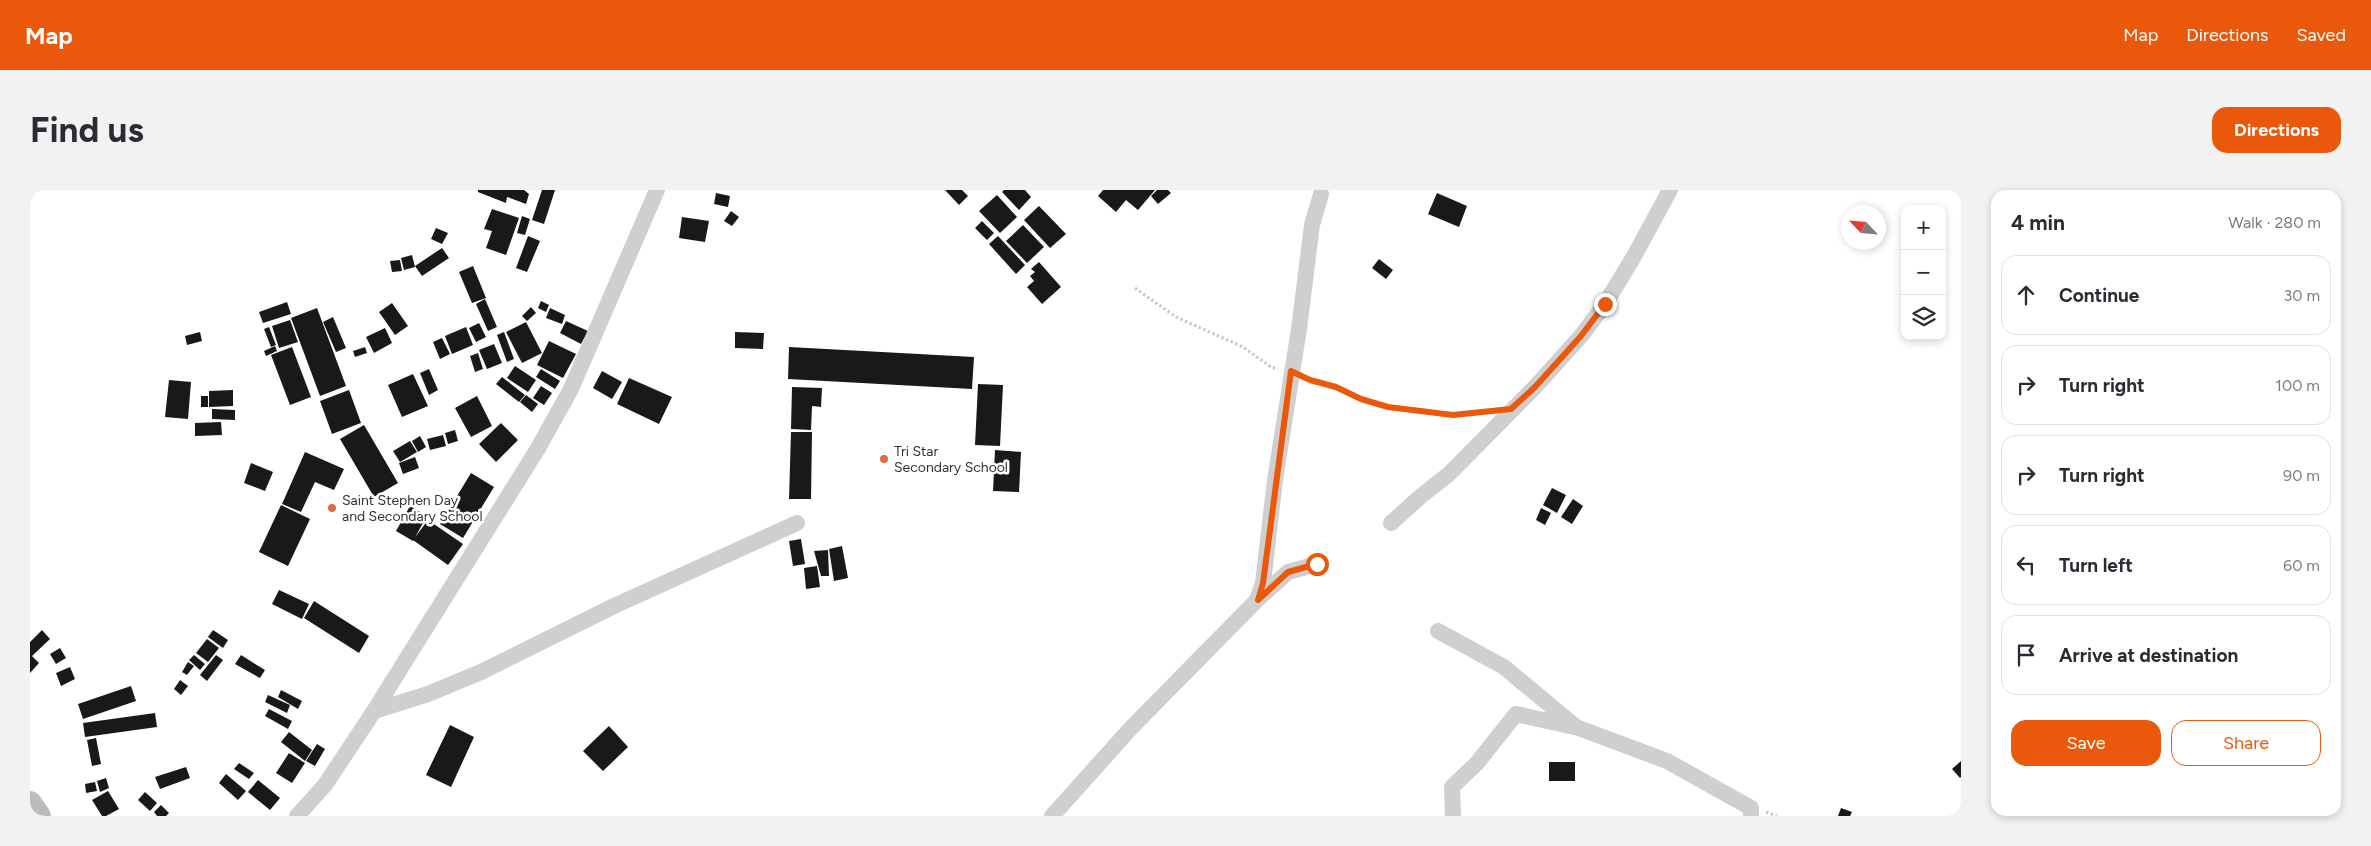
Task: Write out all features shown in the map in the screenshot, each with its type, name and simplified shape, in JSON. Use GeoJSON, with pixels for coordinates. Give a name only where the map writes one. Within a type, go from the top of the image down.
{"type":"FeatureCollection","features":[{"type":"Feature","properties":{"kind":"main road"},"geometry":{"type":"LineString","coordinates":[[30,803],[39,816]]}},
{"type":"Feature","properties":{"kind":"street"},"geometry":{"type":"LineString","coordinates":[[297,816],[325,785],[374,712],[537,450],[571,390],[657,190]]}},
{"type":"Feature","properties":{"kind":"street"},"geometry":{"type":"LineString","coordinates":[[1391,523],[1449,474],[1511,409],[1535,387],[1581,336],[1605,304],[1633,258],[1670,190]]}},
{"type":"Feature","properties":{"kind":"street"},"geometry":{"type":"LineString","coordinates":[[1258,600],[1263,583],[1312,225],[1321,194]]}},
{"type":"Feature","properties":{"kind":"street"},"geometry":{"type":"LineString","coordinates":[[374,712],[428,694],[481,672],[614,606],[797,523]]}},
{"type":"Feature","properties":{"kind":"street"},"geometry":{"type":"LineString","coordinates":[[1052,816],[1131,728],[1258,600],[1288,572],[1317,564]]}},
{"type":"Feature","properties":{"kind":"street"},"geometry":{"type":"LineString","coordinates":[[1438,631],[1504,667],[1576,727]]}},
{"type":"Feature","properties":{"kind":"street"},"geometry":{"type":"LineString","coordinates":[[1452,816],[1452,787],[1478,763],[1516,714],[1576,727],[1667,762],[1751,808],[1751,816]]}},
{"type":"Feature","properties":{"kind":"path"},"geometry":{"type":"LineString","coordinates":[[1135,288],[1176,317],[1243,347],[1271,368],[1291,371],[1310,380],[1336,387],[1361,399],[1388,407],[1453,415],[1511,409]]}},
{"type":"Feature","properties":{"kind":"building"},"geometry":{"type":"Polygon","coordinates":[[[478,190],[524,190],[529,194],[526,204],[507,197],[506,203],[478,192],[478,190]]]}},
{"type":"Feature","properties":{"kind":"building"},"geometry":{"type":"Polygon","coordinates":[[[542,190],[555,190],[544,224],[532,220],[542,190]]]}},
{"type":"Feature","properties":{"kind":"building"},"geometry":{"type":"Polygon","coordinates":[[[945,190],[962,190],[968,196],[959,205],[945,190]]]}},
{"type":"Feature","properties":{"kind":"building"},"geometry":{"type":"Polygon","coordinates":[[[1004,190],[1025,190],[1031,197],[1019,210],[1002,192],[1004,190]]]}},
{"type":"Feature","properties":{"kind":"building"},"geometry":{"type":"Polygon","coordinates":[[[1103,190],[1155,190],[1138,210],[1126,200],[1116,212],[1098,196],[1103,190]]]}},
{"type":"Feature","properties":{"kind":"building"},"geometry":{"type":"Polygon","coordinates":[[[1157,190],[1168,190],[1171,193],[1158,204],[1151,196],[1157,190]]]}},
{"type":"Feature","properties":{"kind":"building"},"geometry":{"type":"Polygon","coordinates":[[[716,193],[730,196],[728,207],[714,204],[716,193]]]}},
{"type":"Feature","properties":{"kind":"building"},"geometry":{"type":"Polygon","coordinates":[[[1437,193],[1467,206],[1459,227],[1428,214],[1437,193]]]}},
{"type":"Feature","properties":{"kind":"building"},"geometry":{"type":"Polygon","coordinates":[[[997,195],[1017,217],[1000,233],[979,211],[997,195]]]}},
{"type":"Feature","properties":{"kind":"building"},"geometry":{"type":"Polygon","coordinates":[[[1039,206],[1066,234],[1050,248],[1024,220],[1039,206]]]}},
{"type":"Feature","properties":{"kind":"building"},"geometry":{"type":"Polygon","coordinates":[[[492,209],[519,218],[506,255],[486,248],[492,231],[484,229],[492,209]]]}},
{"type":"Feature","properties":{"kind":"building"},"geometry":{"type":"Polygon","coordinates":[[[731,211],[739,217],[732,226],[724,221],[731,211]]]}},
{"type":"Feature","properties":{"kind":"building"},"geometry":{"type":"Polygon","coordinates":[[[522,216],[530,219],[525,235],[517,233],[522,216]]]}},
{"type":"Feature","properties":{"kind":"building"},"geometry":{"type":"Polygon","coordinates":[[[682,217],[709,221],[705,242],[679,238],[682,217]]]}},
{"type":"Feature","properties":{"kind":"building"},"geometry":{"type":"Polygon","coordinates":[[[982,221],[994,233],[987,240],[975,228],[982,221]]]}},
{"type":"Feature","properties":{"kind":"building"},"geometry":{"type":"Polygon","coordinates":[[[1023,225],[1044,247],[1027,263],[1006,241],[1023,225]]]}},
{"type":"Feature","properties":{"kind":"building"},"geometry":{"type":"Polygon","coordinates":[[[436,228],[448,233],[442,244],[431,239],[436,228]]]}},
{"type":"Feature","properties":{"kind":"building"},"geometry":{"type":"Polygon","coordinates":[[[528,236],[540,241],[527,272],[516,268],[528,236]]]}},
{"type":"Feature","properties":{"kind":"building"},"geometry":{"type":"Polygon","coordinates":[[[998,236],[1025,265],[1016,274],[989,244],[998,236]]]}},
{"type":"Feature","properties":{"kind":"building"},"geometry":{"type":"Polygon","coordinates":[[[442,248],[449,258],[422,276],[415,266],[442,248]]]}},
{"type":"Feature","properties":{"kind":"building"},"geometry":{"type":"Polygon","coordinates":[[[412,255],[415,267],[404,270],[401,258],[412,255]]]}},
{"type":"Feature","properties":{"kind":"building"},"geometry":{"type":"Polygon","coordinates":[[[1379,259],[1393,270],[1386,279],[1372,268],[1379,259]]]}},
{"type":"Feature","properties":{"kind":"building"},"geometry":{"type":"Polygon","coordinates":[[[400,260],[402,271],[392,272],[390,261],[400,260]]]}},
{"type":"Feature","properties":{"kind":"building"},"geometry":{"type":"Polygon","coordinates":[[[1039,262],[1061,287],[1042,304],[1027,287],[1034,281],[1030,276],[1035,272],[1031,269],[1039,262]]]}},
{"type":"Feature","properties":{"kind":"building"},"geometry":{"type":"Polygon","coordinates":[[[473,266],[486,298],[472,303],[459,272],[473,266]]]}},
{"type":"Feature","properties":{"kind":"building"},"geometry":{"type":"Polygon","coordinates":[[[485,299],[497,327],[488,331],[476,304],[485,299]]]}},
{"type":"Feature","properties":{"kind":"building"},"geometry":{"type":"Polygon","coordinates":[[[541,301],[549,305],[546,312],[538,308],[541,301]]]}},
{"type":"Feature","properties":{"kind":"building"},"geometry":{"type":"Polygon","coordinates":[[[287,302],[291,314],[263,323],[259,312],[287,302]]]}},
{"type":"Feature","properties":{"kind":"building"},"geometry":{"type":"Polygon","coordinates":[[[392,303],[408,326],[395,335],[379,312],[392,303]]]}},
{"type":"Feature","properties":{"kind":"building"},"geometry":{"type":"Polygon","coordinates":[[[531,307],[536,313],[527,321],[522,316],[531,307]]]}},
{"type":"Feature","properties":{"kind":"building"},"geometry":{"type":"Polygon","coordinates":[[[317,308],[346,386],[320,396],[291,318],[317,308]]]}},
{"type":"Feature","properties":{"kind":"building"},"geometry":{"type":"Polygon","coordinates":[[[550,308],[565,315],[562,324],[546,318],[550,308]]]}},
{"type":"Feature","properties":{"kind":"building"},"geometry":{"type":"Polygon","coordinates":[[[333,317],[346,348],[336,352],[323,322],[333,317]]]}},
{"type":"Feature","properties":{"kind":"building"},"geometry":{"type":"Polygon","coordinates":[[[290,320],[298,342],[279,348],[272,326],[290,320]]]}},
{"type":"Feature","properties":{"kind":"building"},"geometry":{"type":"Polygon","coordinates":[[[566,321],[588,331],[581,344],[560,333],[566,321]]]}},
{"type":"Feature","properties":{"kind":"building"},"geometry":{"type":"Polygon","coordinates":[[[526,322],[542,353],[522,363],[506,332],[526,322]]]}},
{"type":"Feature","properties":{"kind":"building"},"geometry":{"type":"Polygon","coordinates":[[[479,323],[486,337],[476,342],[469,328],[479,323]]]}},
{"type":"Feature","properties":{"kind":"building"},"geometry":{"type":"Polygon","coordinates":[[[269,327],[276,345],[271,347],[264,329],[269,327]]]}},
{"type":"Feature","properties":{"kind":"building"},"geometry":{"type":"Polygon","coordinates":[[[466,327],[473,345],[452,354],[445,336],[466,327]]]}},
{"type":"Feature","properties":{"kind":"building"},"geometry":{"type":"Polygon","coordinates":[[[385,328],[392,343],[374,353],[366,337],[385,328]]]}},
{"type":"Feature","properties":{"kind":"building"},"geometry":{"type":"Polygon","coordinates":[[[200,332],[202,341],[187,345],[185,336],[200,332]]]}},
{"type":"Feature","properties":{"kind":"building"},"geometry":{"type":"Polygon","coordinates":[[[504,332],[514,359],[507,362],[497,335],[504,332]]]}},
{"type":"Feature","properties":{"kind":"building"},"geometry":{"type":"Polygon","coordinates":[[[735,332],[764,333],[763,349],[735,348],[735,332]]]}},
{"type":"Feature","properties":{"kind":"building"},"geometry":{"type":"Polygon","coordinates":[[[442,338],[450,354],[440,359],[433,342],[442,338]]]}},
{"type":"Feature","properties":{"kind":"building"},"geometry":{"type":"Polygon","coordinates":[[[549,341],[576,354],[563,378],[537,365],[549,341]]]}},
{"type":"Feature","properties":{"kind":"building"},"geometry":{"type":"Polygon","coordinates":[[[494,344],[502,363],[487,369],[479,350],[494,344]]]}},
{"type":"Feature","properties":{"kind":"building"},"geometry":{"type":"Polygon","coordinates":[[[275,346],[277,351],[266,356],[264,351],[275,346]]]}},
{"type":"Feature","properties":{"kind":"building"},"geometry":{"type":"Polygon","coordinates":[[[292,347],[311,397],[290,405],[271,355],[292,347]]]}},
{"type":"Feature","properties":{"kind":"building"},"geometry":{"type":"Polygon","coordinates":[[[365,347],[367,353],[355,357],[353,351],[365,347]]]}},
{"type":"Feature","properties":{"kind":"building"},"geometry":{"type":"Polygon","coordinates":[[[789,347],[974,357],[972,389],[788,379],[789,347]]]}},
{"type":"Feature","properties":{"kind":"building"},"geometry":{"type":"Polygon","coordinates":[[[478,353],[483,369],[475,372],[470,356],[478,353]]]}},
{"type":"Feature","properties":{"kind":"building"},"geometry":{"type":"Polygon","coordinates":[[[515,366],[536,380],[528,392],[507,378],[515,366]]]}},
{"type":"Feature","properties":{"kind":"building"},"geometry":{"type":"Polygon","coordinates":[[[429,369],[438,390],[429,395],[420,373],[429,369]]]}},
{"type":"Feature","properties":{"kind":"building"},"geometry":{"type":"Polygon","coordinates":[[[541,369],[560,381],[555,389],[536,377],[541,369]]]}},
{"type":"Feature","properties":{"kind":"building"},"geometry":{"type":"Polygon","coordinates":[[[602,371],[622,382],[612,399],[593,388],[602,371]]]}},
{"type":"Feature","properties":{"kind":"building"},"geometry":{"type":"Polygon","coordinates":[[[413,374],[428,406],[402,417],[388,385],[413,374]]]}},
{"type":"Feature","properties":{"kind":"building"},"geometry":{"type":"Polygon","coordinates":[[[502,377],[525,395],[519,402],[496,384],[502,377]]]}},
{"type":"Feature","properties":{"kind":"building"},"geometry":{"type":"Polygon","coordinates":[[[629,378],[672,397],[659,424],[617,404],[629,378]]]}},
{"type":"Feature","properties":{"kind":"building"},"geometry":{"type":"Polygon","coordinates":[[[169,380],[191,382],[188,419],[165,417],[169,380]]]}},
{"type":"Feature","properties":{"kind":"building"},"geometry":{"type":"Polygon","coordinates":[[[978,384],[1003,385],[1000,446],[975,445],[978,384]]]}},
{"type":"Feature","properties":{"kind":"building"},"geometry":{"type":"Polygon","coordinates":[[[541,386],[552,393],[544,405],[533,398],[541,386]]]}},
{"type":"Feature","properties":{"kind":"building"},"geometry":{"type":"Polygon","coordinates":[[[792,387],[822,388],[821,407],[812,406],[811,430],[791,429],[792,387]]]}},
{"type":"Feature","properties":{"kind":"building"},"geometry":{"type":"Polygon","coordinates":[[[233,390],[233,406],[209,407],[209,391],[233,390]]]}},
{"type":"Feature","properties":{"kind":"building"},"geometry":{"type":"Polygon","coordinates":[[[349,390],[361,423],[332,434],[320,401],[349,390]]]}},
{"type":"Feature","properties":{"kind":"building"},"geometry":{"type":"Polygon","coordinates":[[[526,395],[538,404],[532,412],[520,402],[526,395]]]}},
{"type":"Feature","properties":{"kind":"building"},"geometry":{"type":"Polygon","coordinates":[[[201,396],[208,396],[208,407],[201,407],[201,396]]]}},
{"type":"Feature","properties":{"kind":"building"},"geometry":{"type":"Polygon","coordinates":[[[477,396],[492,426],[471,437],[455,408],[477,396]]]}},
{"type":"Feature","properties":{"kind":"building"},"geometry":{"type":"Polygon","coordinates":[[[212,409],[235,410],[235,420],[212,419],[212,409]]]}},
{"type":"Feature","properties":{"kind":"building"},"geometry":{"type":"Polygon","coordinates":[[[221,422],[222,435],[195,436],[195,423],[221,422]]]}},
{"type":"Feature","properties":{"kind":"building"},"geometry":{"type":"Polygon","coordinates":[[[501,423],[518,440],[496,462],[479,444],[501,423]]]}},
{"type":"Feature","properties":{"kind":"building"},"geometry":{"type":"Polygon","coordinates":[[[364,425],[398,483],[374,497],[340,439],[364,425]]]}},
{"type":"Feature","properties":{"kind":"building"},"geometry":{"type":"Polygon","coordinates":[[[455,430],[458,441],[448,444],[445,433],[455,430]]]}},
{"type":"Feature","properties":{"kind":"building"},"geometry":{"type":"Polygon","coordinates":[[[791,432],[812,432],[811,499],[789,499],[791,432]]]}},
{"type":"Feature","properties":{"kind":"building"},"geometry":{"type":"Polygon","coordinates":[[[443,435],[446,446],[430,450],[427,439],[443,435]]]}},
{"type":"Feature","properties":{"kind":"building"},"geometry":{"type":"Polygon","coordinates":[[[420,436],[426,447],[418,452],[412,441],[420,436]]]}},
{"type":"Feature","properties":{"kind":"building"},"geometry":{"type":"Polygon","coordinates":[[[410,441],[417,452],[400,462],[393,451],[410,441]]]}},
{"type":"Feature","properties":{"kind":"building"},"geometry":{"type":"Polygon","coordinates":[[[995,450],[1021,452],[1019,492],[993,491],[995,450]]]}},
{"type":"Feature","properties":{"kind":"building"},"geometry":{"type":"Polygon","coordinates":[[[305,452],[344,469],[334,490],[315,482],[301,512],[282,504],[305,452]]]}},
{"type":"Feature","properties":{"kind":"building"},"geometry":{"type":"Polygon","coordinates":[[[415,457],[419,468],[403,474],[399,463],[415,457]]]}},
{"type":"Feature","properties":{"kind":"building"},"geometry":{"type":"Polygon","coordinates":[[[251,463],[273,472],[265,491],[244,483],[251,463]]]}},
{"type":"Feature","properties":{"kind":"building"},"geometry":{"type":"Polygon","coordinates":[[[471,473],[494,487],[463,538],[440,524],[471,473]]]}},
{"type":"Feature","properties":{"kind":"building"},"geometry":{"type":"Polygon","coordinates":[[[1552,488],[1566,495],[1557,513],[1543,505],[1552,488]]]}},
{"type":"Feature","properties":{"kind":"building"},"geometry":{"type":"Polygon","coordinates":[[[1573,499],[1583,506],[1572,524],[1561,517],[1573,499]]]}},
{"type":"Feature","properties":{"kind":"building"},"geometry":{"type":"Polygon","coordinates":[[[281,505],[310,519],[288,566],[259,552],[281,505]]]}},
{"type":"Feature","properties":{"kind":"building"},"geometry":{"type":"Polygon","coordinates":[[[410,506],[427,516],[413,541],[396,531],[410,506]]]}},
{"type":"Feature","properties":{"kind":"building"},"geometry":{"type":"Polygon","coordinates":[[[1541,508],[1551,513],[1545,525],[1536,520],[1541,508]]]}},
{"type":"Feature","properties":{"kind":"building"},"geometry":{"type":"Polygon","coordinates":[[[428,520],[463,544],[448,565],[413,540],[428,520]]]}},
{"type":"Feature","properties":{"kind":"building"},"geometry":{"type":"Polygon","coordinates":[[[801,539],[805,564],[793,566],[789,541],[801,539]]]}},
{"type":"Feature","properties":{"kind":"building"},"geometry":{"type":"Polygon","coordinates":[[[842,546],[848,578],[834,581],[829,549],[842,546]]]}},
{"type":"Feature","properties":{"kind":"building"},"geometry":{"type":"Polygon","coordinates":[[[828,550],[829,576],[821,576],[814,551],[828,550]]]}},
{"type":"Feature","properties":{"kind":"building"},"geometry":{"type":"Polygon","coordinates":[[[817,566],[820,587],[806,589],[804,568],[817,566]]]}},
{"type":"Feature","properties":{"kind":"building"},"geometry":{"type":"Polygon","coordinates":[[[279,590],[309,604],[302,619],[272,604],[279,590]]]}},
{"type":"Feature","properties":{"kind":"building"},"geometry":{"type":"Polygon","coordinates":[[[314,601],[369,636],[359,653],[304,618],[314,601]]]}},
{"type":"Feature","properties":{"kind":"building"},"geometry":{"type":"Polygon","coordinates":[[[42,630],[50,639],[32,656],[39,663],[30,673],[30,642],[42,630]]]}},
{"type":"Feature","properties":{"kind":"building"},"geometry":{"type":"Polygon","coordinates":[[[213,630],[228,640],[223,648],[208,637],[213,630]]]}},
{"type":"Feature","properties":{"kind":"building"},"geometry":{"type":"Polygon","coordinates":[[[207,639],[219,648],[208,662],[196,653],[207,639]]]}},
{"type":"Feature","properties":{"kind":"building"},"geometry":{"type":"Polygon","coordinates":[[[60,648],[66,658],[56,664],[50,654],[60,648]]]}},
{"type":"Feature","properties":{"kind":"building"},"geometry":{"type":"Polygon","coordinates":[[[194,655],[205,664],[200,670],[189,660],[194,655]]]}},
{"type":"Feature","properties":{"kind":"building"},"geometry":{"type":"Polygon","coordinates":[[[216,655],[223,660],[207,681],[200,675],[216,655]]]}},
{"type":"Feature","properties":{"kind":"building"},"geometry":{"type":"Polygon","coordinates":[[[241,655],[265,670],[260,678],[235,664],[241,655]]]}},
{"type":"Feature","properties":{"kind":"building"},"geometry":{"type":"Polygon","coordinates":[[[188,662],[194,666],[187,675],[182,672],[188,662]]]}},
{"type":"Feature","properties":{"kind":"building"},"geometry":{"type":"Polygon","coordinates":[[[70,667],[75,679],[61,686],[56,673],[70,667]]]}},
{"type":"Feature","properties":{"kind":"building"},"geometry":{"type":"Polygon","coordinates":[[[180,680],[188,686],[181,695],[174,689],[180,680]]]}},
{"type":"Feature","properties":{"kind":"building"},"geometry":{"type":"Polygon","coordinates":[[[131,686],[136,701],[83,719],[78,704],[131,686]]]}},
{"type":"Feature","properties":{"kind":"building"},"geometry":{"type":"Polygon","coordinates":[[[281,690],[302,701],[298,709],[278,697],[281,690]]]}},
{"type":"Feature","properties":{"kind":"building"},"geometry":{"type":"Polygon","coordinates":[[[268,695],[290,705],[287,713],[265,702],[268,695]]]}},
{"type":"Feature","properties":{"kind":"building"},"geometry":{"type":"Polygon","coordinates":[[[269,709],[292,721],[288,729],[265,716],[269,709]]]}},
{"type":"Feature","properties":{"kind":"building"},"geometry":{"type":"Polygon","coordinates":[[[155,713],[157,727],[85,737],[83,723],[155,713]]]}},
{"type":"Feature","properties":{"kind":"building"},"geometry":{"type":"Polygon","coordinates":[[[450,725],[474,737],[451,787],[426,775],[450,725]]]}},
{"type":"Feature","properties":{"kind":"building"},"geometry":{"type":"Polygon","coordinates":[[[609,726],[628,747],[603,771],[583,751],[609,726]]]}},
{"type":"Feature","properties":{"kind":"building"},"geometry":{"type":"Polygon","coordinates":[[[289,732],[312,750],[305,761],[281,742],[289,732]]]}},
{"type":"Feature","properties":{"kind":"building"},"geometry":{"type":"Polygon","coordinates":[[[96,738],[101,764],[92,766],[87,740],[96,738]]]}},
{"type":"Feature","properties":{"kind":"building"},"geometry":{"type":"Polygon","coordinates":[[[317,744],[325,749],[315,766],[306,761],[317,744]]]}},
{"type":"Feature","properties":{"kind":"building"},"geometry":{"type":"Polygon","coordinates":[[[289,753],[305,763],[292,783],[276,773],[289,753]]]}},
{"type":"Feature","properties":{"kind":"building"},"geometry":{"type":"Polygon","coordinates":[[[1961,761],[1961,777],[1960,778],[1952,769],[1961,761]]]}},
{"type":"Feature","properties":{"kind":"building"},"geometry":{"type":"Polygon","coordinates":[[[1549,762],[1575,762],[1575,781],[1549,781],[1549,762]]]}},
{"type":"Feature","properties":{"kind":"building"},"geometry":{"type":"Polygon","coordinates":[[[239,763],[254,773],[249,779],[234,769],[239,763]]]}},
{"type":"Feature","properties":{"kind":"building"},"geometry":{"type":"Polygon","coordinates":[[[186,767],[190,778],[160,789],[155,777],[186,767]]]}},
{"type":"Feature","properties":{"kind":"building"},"geometry":{"type":"Polygon","coordinates":[[[226,774],[246,791],[238,800],[219,783],[226,774]]]}},
{"type":"Feature","properties":{"kind":"building"},"geometry":{"type":"Polygon","coordinates":[[[106,778],[109,788],[100,792],[97,781],[106,778]]]}},
{"type":"Feature","properties":{"kind":"building"},"geometry":{"type":"Polygon","coordinates":[[[258,780],[280,798],[270,810],[248,792],[258,780]]]}},
{"type":"Feature","properties":{"kind":"building"},"geometry":{"type":"Polygon","coordinates":[[[95,782],[97,791],[86,793],[85,784],[95,782]]]}},
{"type":"Feature","properties":{"kind":"building"},"geometry":{"type":"Polygon","coordinates":[[[108,791],[119,809],[106,816],[102,816],[92,800],[108,791]]]}},
{"type":"Feature","properties":{"kind":"building"},"geometry":{"type":"Polygon","coordinates":[[[145,792],[157,803],[150,811],[138,800],[145,792]]]}},
{"type":"Feature","properties":{"kind":"building"},"geometry":{"type":"Polygon","coordinates":[[[161,805],[169,813],[166,816],[157,816],[154,812],[161,805]]]}},
{"type":"Feature","properties":{"kind":"building"},"geometry":{"type":"Polygon","coordinates":[[[1841,808],[1852,812],[1850,816],[1838,816],[1841,808]]]}},
{"type":"Feature","properties":{"kind":"place","name":"Tri Star Secondary School"},"geometry":{"type":"Point","coordinates":[884,459]}},
{"type":"Feature","properties":{"kind":"place","name":"Saint Stephen Day and Secondary School"},"geometry":{"type":"Point","coordinates":[332,508]}},
{"type":"Feature","properties":{"kind":"route"},"geometry":{"type":"LineString","coordinates":[[1317,564],[1288,572],[1258,600],[1263,583],[1283,419],[1291,371],[1310,380],[1336,387],[1361,399],[1388,407],[1453,415],[1511,409],[1535,387],[1581,336],[1605,304]]}}]}
